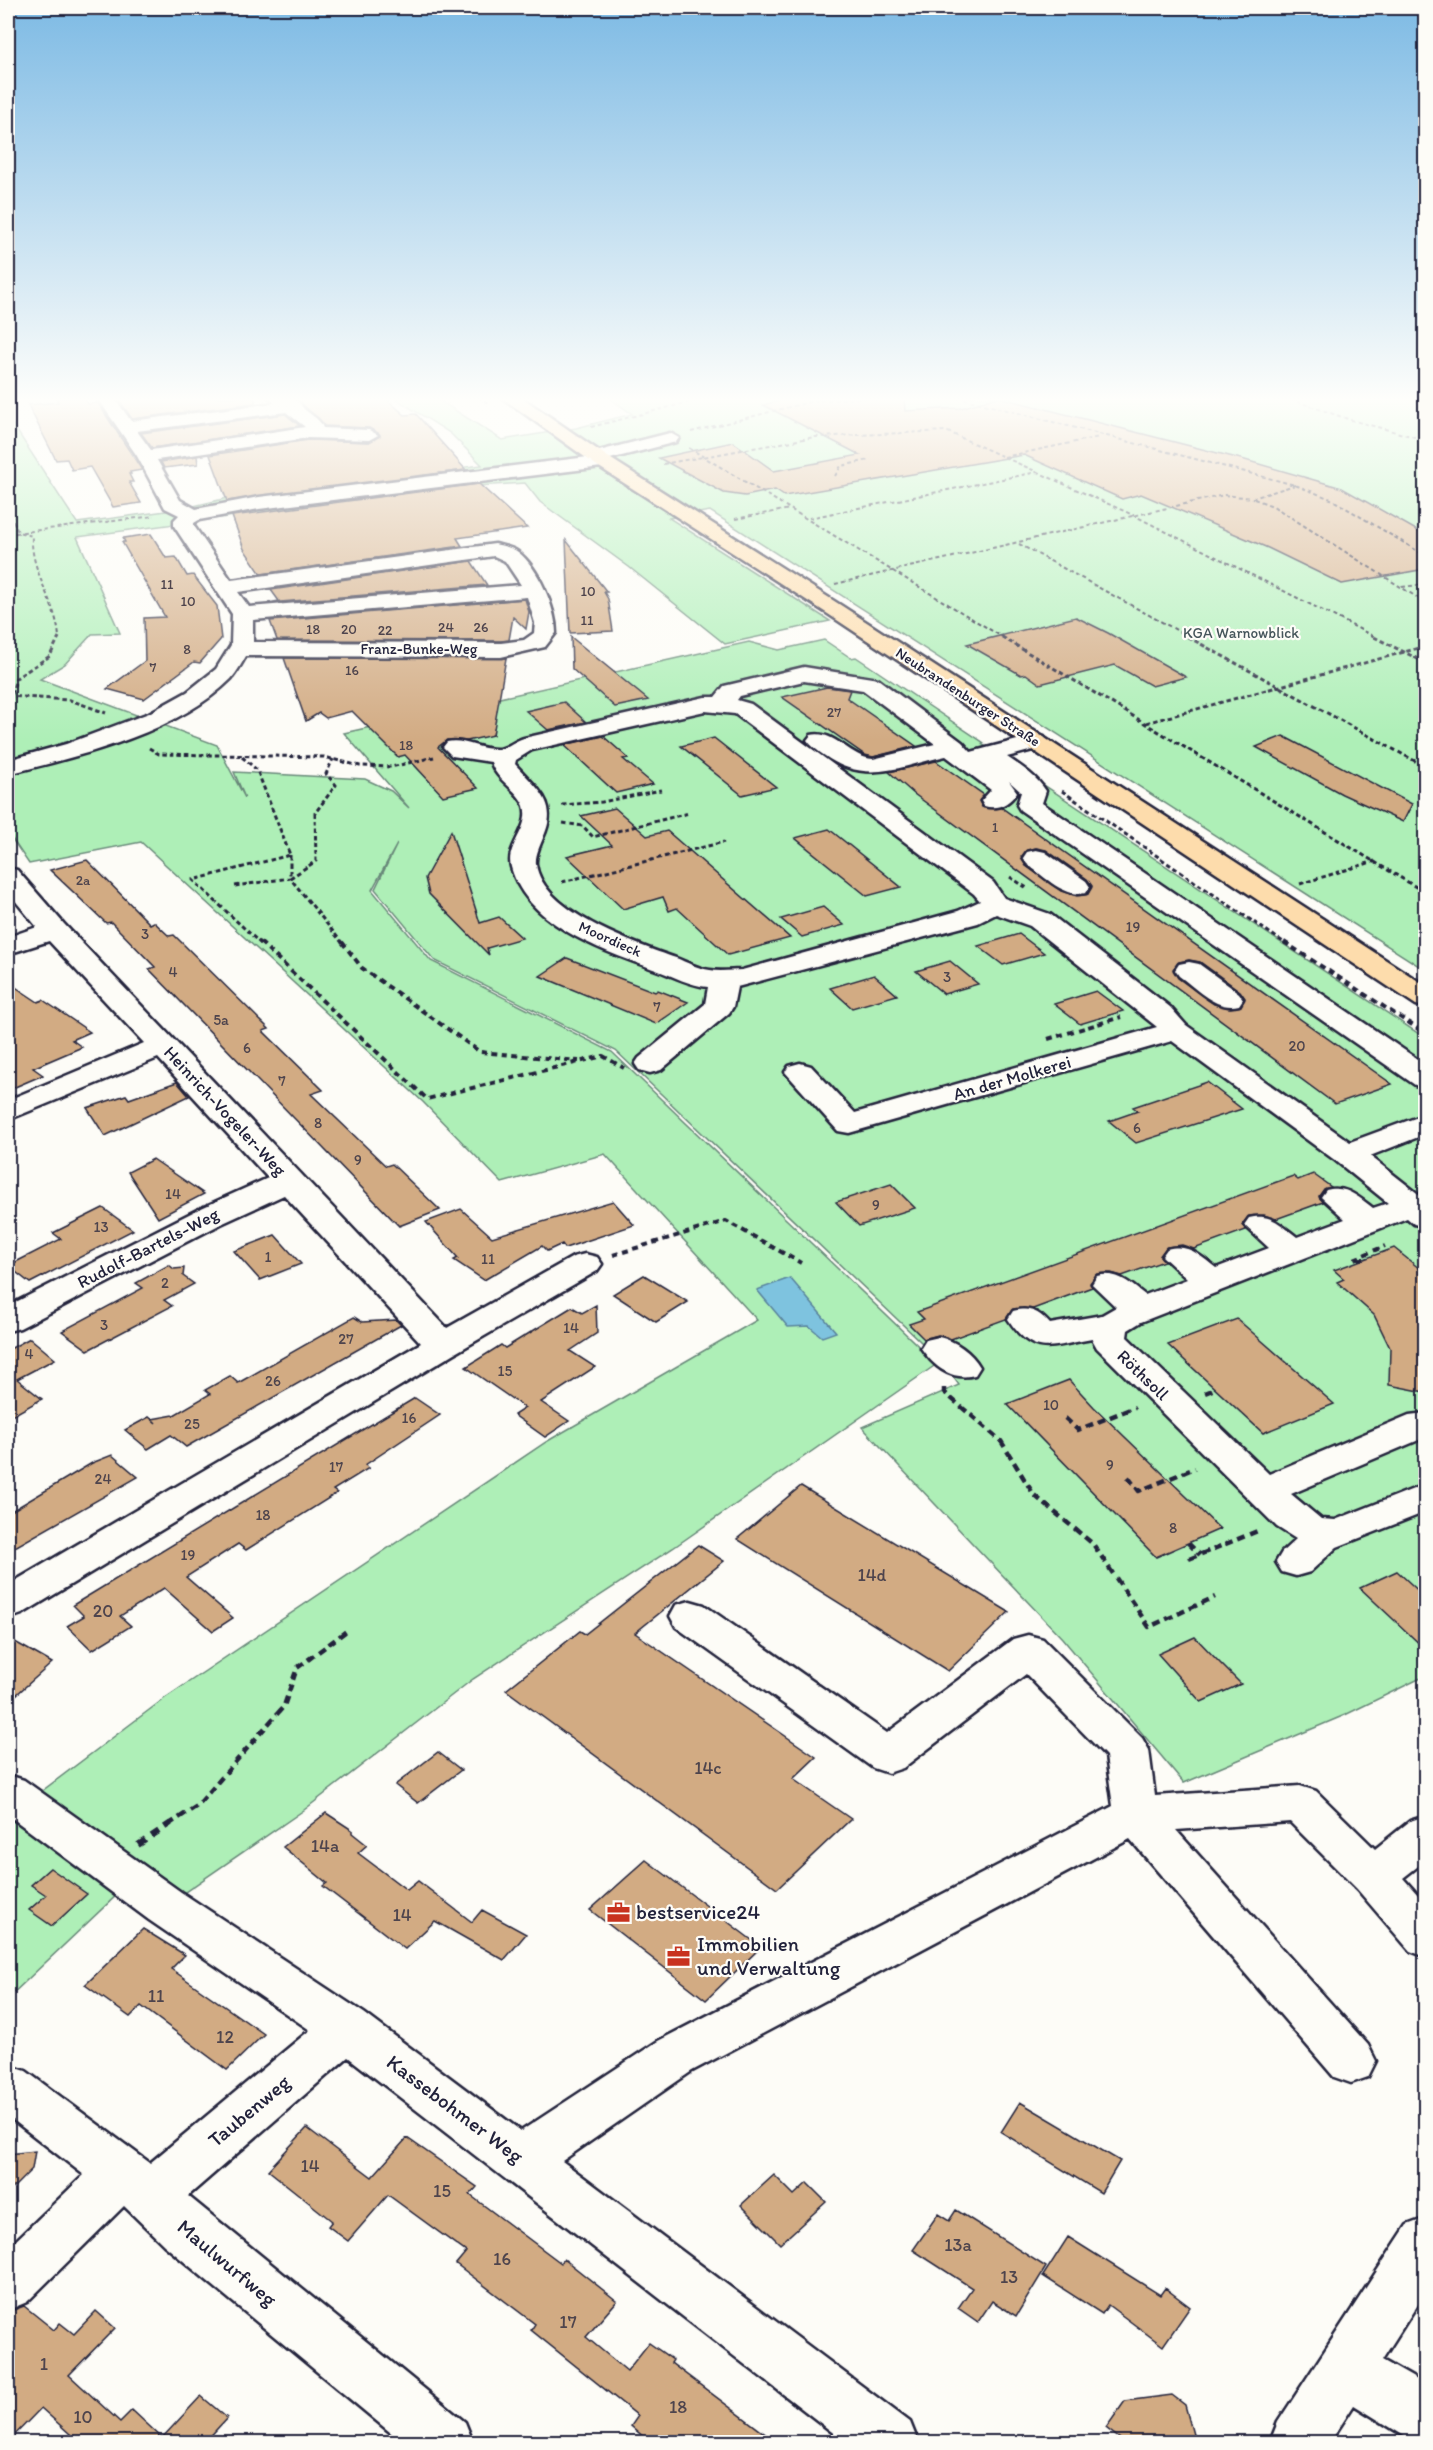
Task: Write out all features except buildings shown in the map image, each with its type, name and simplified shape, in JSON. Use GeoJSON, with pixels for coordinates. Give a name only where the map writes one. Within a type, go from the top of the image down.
{"type":"FeatureCollection","features":[{"type":"Feature","properties":{"kind":"main road","name":"Neubrandenburger Straße"},"geometry":{"type":"LineString","coordinates":[[681,511],[805,590],[1425,999]]}},
{"type":"Feature","properties":{"kind":"street"},"geometry":{"type":"LineString","coordinates":[[187,511],[193,514]]}},
{"type":"Feature","properties":{"kind":"street"},"geometry":{"type":"LineString","coordinates":[[8,766],[79,748],[132,729],[196,697],[229,668],[242,649],[246,630],[243,614],[183,526],[184,520],[193,514],[208,511]]}},
{"type":"Feature","properties":{"kind":"street","name":"Franz-Bunke-Weg"},"geometry":{"type":"LineString","coordinates":[[226,587],[495,550],[512,556],[535,590],[544,611],[547,630],[543,638],[520,647],[501,650],[242,649]]}},
{"type":"Feature","properties":{"kind":"street"},"geometry":{"type":"LineString","coordinates":[[420,559],[440,598]]}},
{"type":"Feature","properties":{"kind":"street"},"geometry":{"type":"LineString","coordinates":[[243,614],[535,590]]}},
{"type":"Feature","properties":{"kind":"street"},"geometry":{"type":"LineString","coordinates":[[722,704],[732,691],[804,674],[870,684],[969,754],[1005,792],[993,801]]}},
{"type":"Feature","properties":{"kind":"street"},"geometry":{"type":"LineString","coordinates":[[762,697],[851,763],[860,766],[969,754],[1036,742]]}},
{"type":"Feature","properties":{"kind":"street"},"geometry":{"type":"LineString","coordinates":[[457,749],[504,757],[524,745],[667,717],[705,704],[722,704],[743,709],[984,888],[995,904],[1040,920],[1160,1013],[1176,1031],[1347,1154],[1418,1211],[1378,1234],[1297,1248],[1127,1316],[1033,1331]]}},
{"type":"Feature","properties":{"kind":"street"},"geometry":{"type":"LineString","coordinates":[[851,789],[969,754],[1023,779],[1034,791],[1029,805],[1425,1079]]}},
{"type":"Feature","properties":{"kind":"street"},"geometry":{"type":"LineString","coordinates":[[504,757],[503,765],[537,815]]}},
{"type":"Feature","properties":{"kind":"street","name":"Moordieck"},"geometry":{"type":"LineString","coordinates":[[537,815],[526,845],[523,865],[532,888],[553,909],[587,932],[706,979],[743,978],[968,917],[995,904]]}},
{"type":"Feature","properties":{"kind":"street"},"geometry":{"type":"LineString","coordinates":[[1036,858],[1077,887]]}},
{"type":"Feature","properties":{"kind":"street","name":"Heinrich-Vogeler-Weg"},"geometry":{"type":"LineString","coordinates":[[8,876],[54,930],[443,1345]]}},
{"type":"Feature","properties":{"kind":"street"},"geometry":{"type":"LineString","coordinates":[[8,946],[54,930]]}},
{"type":"Feature","properties":{"kind":"street"},"geometry":{"type":"LineString","coordinates":[[1189,970],[1229,999]]}},
{"type":"Feature","properties":{"kind":"street"},"geometry":{"type":"LineString","coordinates":[[650,1064],[719,1007],[724,980]]}},
{"type":"Feature","properties":{"kind":"street","name":"An der Molkerei"},"geometry":{"type":"LineString","coordinates":[[800,1071],[849,1124],[1176,1031]]}},
{"type":"Feature","properties":{"kind":"street"},"geometry":{"type":"LineString","coordinates":[[8,1111],[92,1073],[164,1045]]}},
{"type":"Feature","properties":{"kind":"street"},"geometry":{"type":"LineString","coordinates":[[1347,1154],[1425,1123]]}},
{"type":"Feature","properties":{"kind":"street","name":"Rudolf-Bartels-Weg"},"geometry":{"type":"LineString","coordinates":[[8,1320],[209,1216],[289,1180]]}},
{"type":"Feature","properties":{"kind":"street"},"geometry":{"type":"LineString","coordinates":[[1337,1197],[1378,1234]]}},
{"type":"Feature","properties":{"kind":"street"},"geometry":{"type":"LineString","coordinates":[[1265,1224],[1297,1248]]}},
{"type":"Feature","properties":{"kind":"street"},"geometry":{"type":"LineString","coordinates":[[1184,1255],[1217,1280]]}},
{"type":"Feature","properties":{"kind":"street"},"geometry":{"type":"LineString","coordinates":[[8,1604],[585,1263]]}},
{"type":"Feature","properties":{"kind":"street"},"geometry":{"type":"LineString","coordinates":[[1104,1286],[1127,1316]]}},
{"type":"Feature","properties":{"kind":"street","name":"Röthsoll"},"geometry":{"type":"LineString","coordinates":[[1127,1316],[1109,1340],[1115,1349],[1291,1517],[1308,1530],[1327,1534]]}},
{"type":"Feature","properties":{"kind":"street"},"geometry":{"type":"LineString","coordinates":[[1264,1491],[1422,1424]]}},
{"type":"Feature","properties":{"kind":"street"},"geometry":{"type":"LineString","coordinates":[[1296,1562],[1327,1534],[1340,1533],[1425,1497]]}},
{"type":"Feature","properties":{"kind":"street"},"geometry":{"type":"LineString","coordinates":[[690,1616],[888,1756],[1028,1650],[1127,1750],[1136,1815],[1351,2061]]}},
{"type":"Feature","properties":{"kind":"street","name":"Kassebohmer Weg"},"geometry":{"type":"LineString","coordinates":[[8,1792],[107,1865],[347,2028],[522,2158],[890,2442]]}},
{"type":"Feature","properties":{"kind":"street"},"geometry":{"type":"LineString","coordinates":[[522,2158],[675,2056],[1136,1815],[1300,1804],[1373,1876],[1425,1937]]}},
{"type":"Feature","properties":{"kind":"street"},"geometry":{"type":"LineString","coordinates":[[1373,1876],[1425,1834]]}},
{"type":"Feature","properties":{"kind":"street","name":"Taubenweg"},"geometry":{"type":"LineString","coordinates":[[8,2284],[136,2184],[347,2028]]}},
{"type":"Feature","properties":{"kind":"street","name":"Maulwurfweg"},"geometry":{"type":"LineString","coordinates":[[8,2086],[136,2184],[182,2227],[445,2442]]}},
{"type":"Feature","properties":{"kind":"street"},"geometry":{"type":"LineString","coordinates":[[1298,2442],[1425,2243]]}},
{"type":"Feature","properties":{"kind":"street"},"geometry":{"type":"LineString","coordinates":[[1345,2369],[1425,2417]]}},
{"type":"Feature","properties":{"kind":"path"},"geometry":{"type":"LineString","coordinates":[[9,511],[18,532]]}},
{"type":"Feature","properties":{"kind":"path"},"geometry":{"type":"LineString","coordinates":[[702,525],[774,511]]}},
{"type":"Feature","properties":{"kind":"path"},"geometry":{"type":"LineString","coordinates":[[797,511],[1425,893]]}},
{"type":"Feature","properties":{"kind":"path"},"geometry":{"type":"LineString","coordinates":[[808,518],[841,511]]}},
{"type":"Feature","properties":{"kind":"path"},"geometry":{"type":"LineString","coordinates":[[1124,511],[1425,663]]}},
{"type":"Feature","properties":{"kind":"path"},"geometry":{"type":"LineString","coordinates":[[805,590],[894,572],[1149,511]]}},
{"type":"Feature","properties":{"kind":"path"},"geometry":{"type":"LineString","coordinates":[[1281,511],[1425,603]]}},
{"type":"Feature","properties":{"kind":"path"},"geometry":{"type":"LineString","coordinates":[[1351,511],[1425,556]]}},
{"type":"Feature","properties":{"kind":"path"},"geometry":{"type":"LineString","coordinates":[[8,534],[161,515]]}},
{"type":"Feature","properties":{"kind":"path"},"geometry":{"type":"LineString","coordinates":[[8,710],[9,696],[16,678],[55,651],[60,633],[33,562],[29,548],[32,536],[18,532]]}},
{"type":"Feature","properties":{"kind":"path"},"geometry":{"type":"LineString","coordinates":[[1017,543],[1425,767]]}},
{"type":"Feature","properties":{"kind":"path"},"geometry":{"type":"LineString","coordinates":[[1401,587],[1425,584]]}},
{"type":"Feature","properties":{"kind":"path"},"geometry":{"type":"LineString","coordinates":[[1145,723],[1425,646]]}},
{"type":"Feature","properties":{"kind":"path"},"geometry":{"type":"LineString","coordinates":[[9,696],[70,700],[132,729],[159,754],[242,757],[282,755],[333,759],[360,766],[392,767],[457,749]]}},
{"type":"Feature","properties":{"kind":"path"},"geometry":{"type":"LineString","coordinates":[[242,757],[257,770],[290,855],[290,878],[362,968],[480,1052],[583,1061]]}},
{"type":"Feature","properties":{"kind":"path"},"geometry":{"type":"LineString","coordinates":[[235,886],[290,878],[316,861],[315,813],[336,784],[326,774],[333,759]]}},
{"type":"Feature","properties":{"kind":"path"},"geometry":{"type":"LineString","coordinates":[[537,815],[661,789]]}},
{"type":"Feature","properties":{"kind":"path"},"geometry":{"type":"LineString","coordinates":[[537,815],[583,826],[593,837],[689,813]]}},
{"type":"Feature","properties":{"kind":"path"},"geometry":{"type":"LineString","coordinates":[[556,884],[724,842]]}},
{"type":"Feature","properties":{"kind":"path"},"geometry":{"type":"LineString","coordinates":[[290,855],[193,880],[427,1098],[603,1056],[622,1069],[650,1064]]}},
{"type":"Feature","properties":{"kind":"path"},"geometry":{"type":"LineString","coordinates":[[1267,894],[1375,861]]}},
{"type":"Feature","properties":{"kind":"path"},"geometry":{"type":"LineString","coordinates":[[585,1263],[726,1221],[801,1263]]}},
{"type":"Feature","properties":{"kind":"path"},"geometry":{"type":"LineString","coordinates":[[1364,1259],[1354,1259],[1378,1234]]}},
{"type":"Feature","properties":{"kind":"path"},"geometry":{"type":"LineString","coordinates":[[952,1358],[943,1382],[944,1392],[1000,1441],[1034,1495],[1093,1544],[1149,1627],[1215,1597]]}},
{"type":"Feature","properties":{"kind":"path"},"geometry":{"type":"LineString","coordinates":[[1065,1418],[1078,1430],[1163,1395]]}},
{"type":"Feature","properties":{"kind":"path"},"geometry":{"type":"LineString","coordinates":[[1128,1478],[1138,1491],[1227,1456]]}},
{"type":"Feature","properties":{"kind":"path"},"geometry":{"type":"LineString","coordinates":[[1189,1559],[1291,1517]]}},
{"type":"Feature","properties":{"kind":"path"},"geometry":{"type":"LineString","coordinates":[[1188,1543],[1200,1555]]}},
{"type":"Feature","properties":{"kind":"path"},"geometry":{"type":"LineString","coordinates":[[107,1865],[197,1806],[284,1706],[297,1668],[349,1629]]}},
{"type":"Feature","properties":{"kind":"green space"},"geometry":{"type":"Polygon","coordinates":[[[8,511],[69,511],[77,523],[164,511],[271,511],[77,537],[120,633],[92,634],[65,664],[40,679],[217,745],[245,798],[234,772],[365,779],[391,791],[409,808],[344,733],[749,642],[779,650],[824,640],[851,658],[856,657],[984,743],[982,744],[1425,1038],[1425,1676],[1345,1715],[1184,1783],[1062,1638],[862,1427],[959,1385],[943,1363],[616,1051],[434,960],[375,889],[397,844],[372,890],[431,961],[612,1052],[937,1364],[673,1548],[473,1679],[304,1810],[182,1894],[38,1794],[165,1698],[546,1442],[757,1320],[605,1154],[502,1183],[423,1102],[141,842],[29,864],[8,833],[8,511]]]}},
{"type":"Feature","properties":{"kind":"green space"},"geometry":{"type":"Polygon","coordinates":[[[553,511],[708,511],[669,518],[830,621],[725,644],[629,567],[553,511]]]}},
{"type":"Feature","properties":{"kind":"green space","name":"KGA Warnowblick"},"geometry":{"type":"Polygon","coordinates":[[[711,511],[1425,511],[1425,970],[711,511]]]}},
{"type":"Feature","properties":{"kind":"green space"},"geometry":{"type":"Polygon","coordinates":[[[8,1818],[122,1890],[8,1998],[8,1818]]]}},
{"type":"Feature","properties":{"kind":"water"},"geometry":{"type":"Polygon","coordinates":[[[790,1278],[836,1332],[822,1337],[809,1326],[788,1327],[757,1290],[790,1278]]]}},
{"type":"Feature","properties":{"kind":"place","name":"bestservice24"},"geometry":{"type":"Point","coordinates":[618,1912]}},
{"type":"Feature","properties":{"kind":"place","name":"Immobilien und Verwaltung"},"geometry":{"type":"Point","coordinates":[679,1956]}}]}
